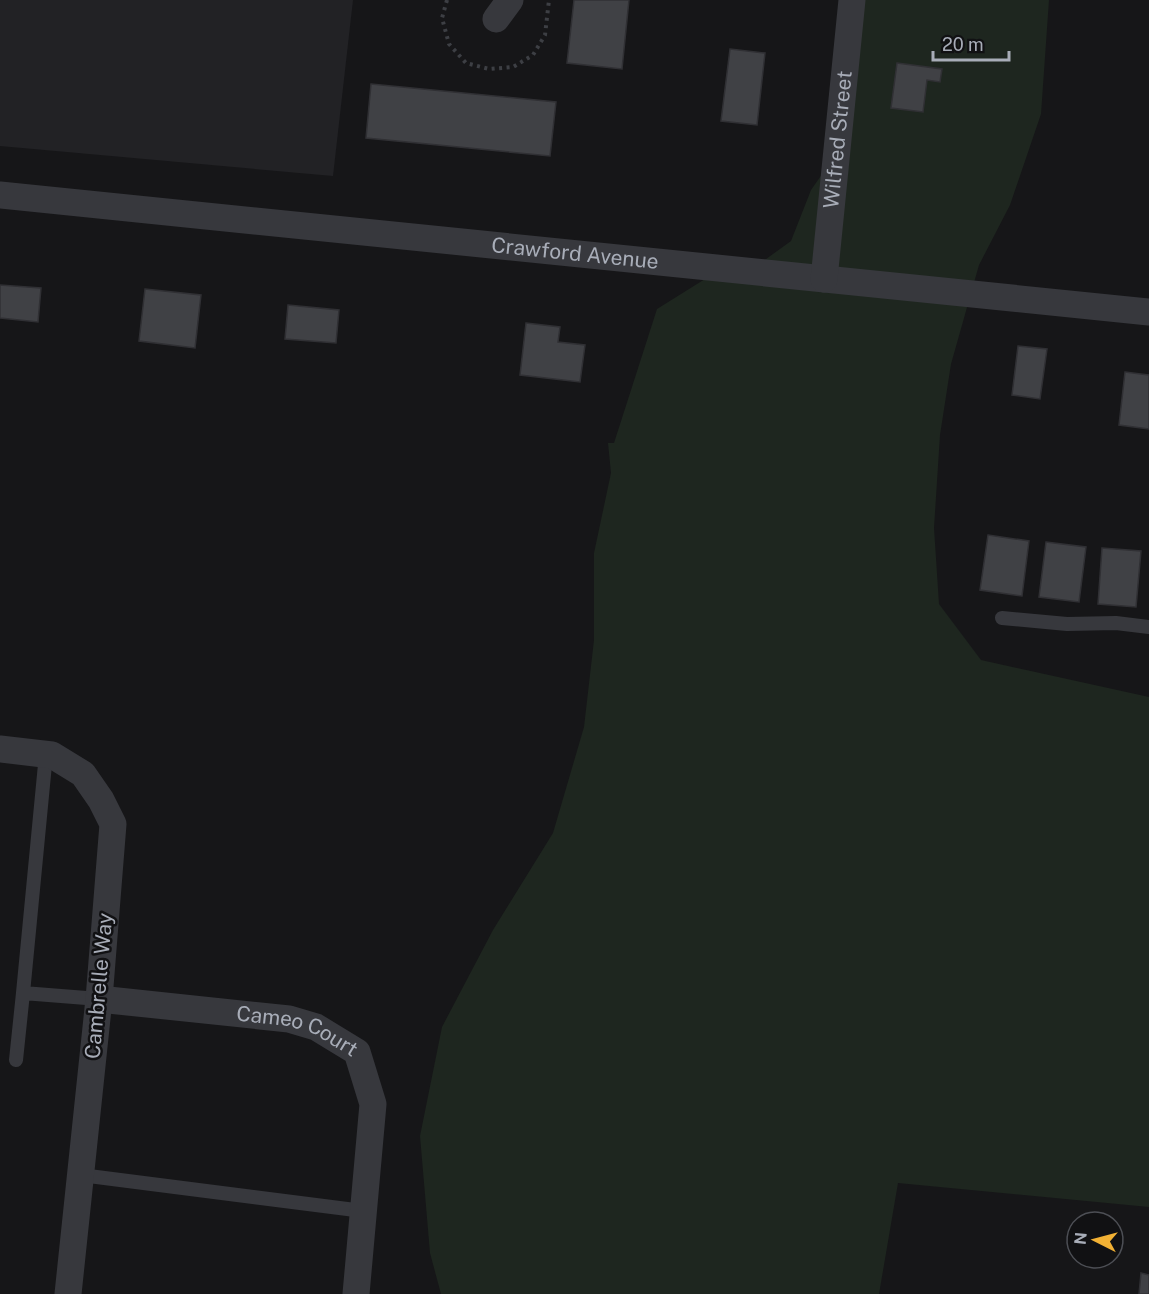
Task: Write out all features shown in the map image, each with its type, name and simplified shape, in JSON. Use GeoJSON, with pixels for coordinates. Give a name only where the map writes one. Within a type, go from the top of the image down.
{"type":"FeatureCollection","features":[{"type":"Feature","properties":{"kind":"street","name":"Wilfred Street"},"geometry":{"type":"LineString","coordinates":[[824,279],[852,0]]}},
{"type":"Feature","properties":{"kind":"street","name":"Crawford Avenue"},"geometry":{"type":"LineString","coordinates":[[0,195],[1149,312]]}},
{"type":"Feature","properties":{"kind":"street","name":"Cambrelle Way"},"geometry":{"type":"LineString","coordinates":[[0,750],[52,755],[83,774],[101,800],[113,824],[99,999],[68,1294]]}},
{"type":"Feature","properties":{"kind":"street","name":"Cameo Court"},"geometry":{"type":"LineString","coordinates":[[99,999],[289,1018],[316,1027],[357,1052],[373,1104],[356,1294]]}},
{"type":"Feature","properties":{"kind":"lane"},"geometry":{"type":"LineString","coordinates":[[1002,618],[1067,624],[1116,623],[1149,627]]}},
{"type":"Feature","properties":{"kind":"lane"},"geometry":{"type":"LineString","coordinates":[[16,1060],[46,754]]}},
{"type":"Feature","properties":{"kind":"lane"},"geometry":{"type":"LineString","coordinates":[[23,993],[99,999]]}},
{"type":"Feature","properties":{"kind":"lane"},"geometry":{"type":"LineString","coordinates":[[81,1175],[363,1211]]}},
{"type":"Feature","properties":{"kind":"shaded area"},"geometry":{"type":"Polygon","coordinates":[[[0,0],[353,0],[333,176],[0,146],[0,0]]]}},
{"type":"Feature","properties":{"kind":"shaded area"},"geometry":{"type":"Polygon","coordinates":[[[844,0],[1049,0],[1041,114],[1010,205],[979,265],[951,364],[940,435],[934,528],[939,604],[981,660],[1149,697],[1149,1207],[898,1183],[879,1294],[441,1294],[430,1253],[420,1136],[442,1027],[493,930],[553,833],[584,727],[594,640],[594,553],[611,473],[608,443],[614,443],[657,309],[713,274],[755,267],[791,241],[811,190],[834,157],[844,0]]]}},
{"type":"Feature","properties":{"kind":"building"},"geometry":{"type":"Polygon","coordinates":[[[574,0],[629,0],[622,69],[567,63],[574,0]]]}},
{"type":"Feature","properties":{"kind":"building"},"geometry":{"type":"Polygon","coordinates":[[[730,49],[765,53],[757,125],[721,121],[730,49]]]}},
{"type":"Feature","properties":{"kind":"building"},"geometry":{"type":"Polygon","coordinates":[[[897,63],[942,69],[940,82],[927,80],[923,112],[891,108],[897,63]]]}},
{"type":"Feature","properties":{"kind":"building"},"geometry":{"type":"Polygon","coordinates":[[[371,84],[556,102],[550,156],[366,138],[371,84]]]}},
{"type":"Feature","properties":{"kind":"building"},"geometry":{"type":"Polygon","coordinates":[[[0,285],[41,288],[38,322],[0,318],[0,285]]]}},
{"type":"Feature","properties":{"kind":"building"},"geometry":{"type":"Polygon","coordinates":[[[145,289],[201,295],[195,348],[139,341],[145,289]]]}},
{"type":"Feature","properties":{"kind":"building"},"geometry":{"type":"Polygon","coordinates":[[[288,305],[339,310],[336,343],[285,339],[288,305]]]}},
{"type":"Feature","properties":{"kind":"building"},"geometry":{"type":"Polygon","coordinates":[[[526,323],[560,327],[558,342],[585,345],[580,382],[520,375],[526,323]]]}},
{"type":"Feature","properties":{"kind":"building"},"geometry":{"type":"Polygon","coordinates":[[[1018,346],[1047,349],[1040,399],[1012,395],[1018,346]]]}},
{"type":"Feature","properties":{"kind":"building"},"geometry":{"type":"Polygon","coordinates":[[[1125,372],[1149,375],[1149,429],[1119,425],[1125,372]]]}},
{"type":"Feature","properties":{"kind":"building"},"geometry":{"type":"Polygon","coordinates":[[[988,535],[1029,541],[1022,596],[980,590],[988,535]]]}},
{"type":"Feature","properties":{"kind":"building"},"geometry":{"type":"Polygon","coordinates":[[[1046,542],[1086,547],[1079,602],[1039,597],[1046,542]]]}},
{"type":"Feature","properties":{"kind":"building"},"geometry":{"type":"Polygon","coordinates":[[[1102,548],[1141,551],[1136,607],[1098,604],[1102,548]]]}},
{"type":"Feature","properties":{"kind":"building"},"geometry":{"type":"Polygon","coordinates":[[[1141,1273],[1149,1275],[1149,1294],[1139,1294],[1141,1273]]]}}]}
